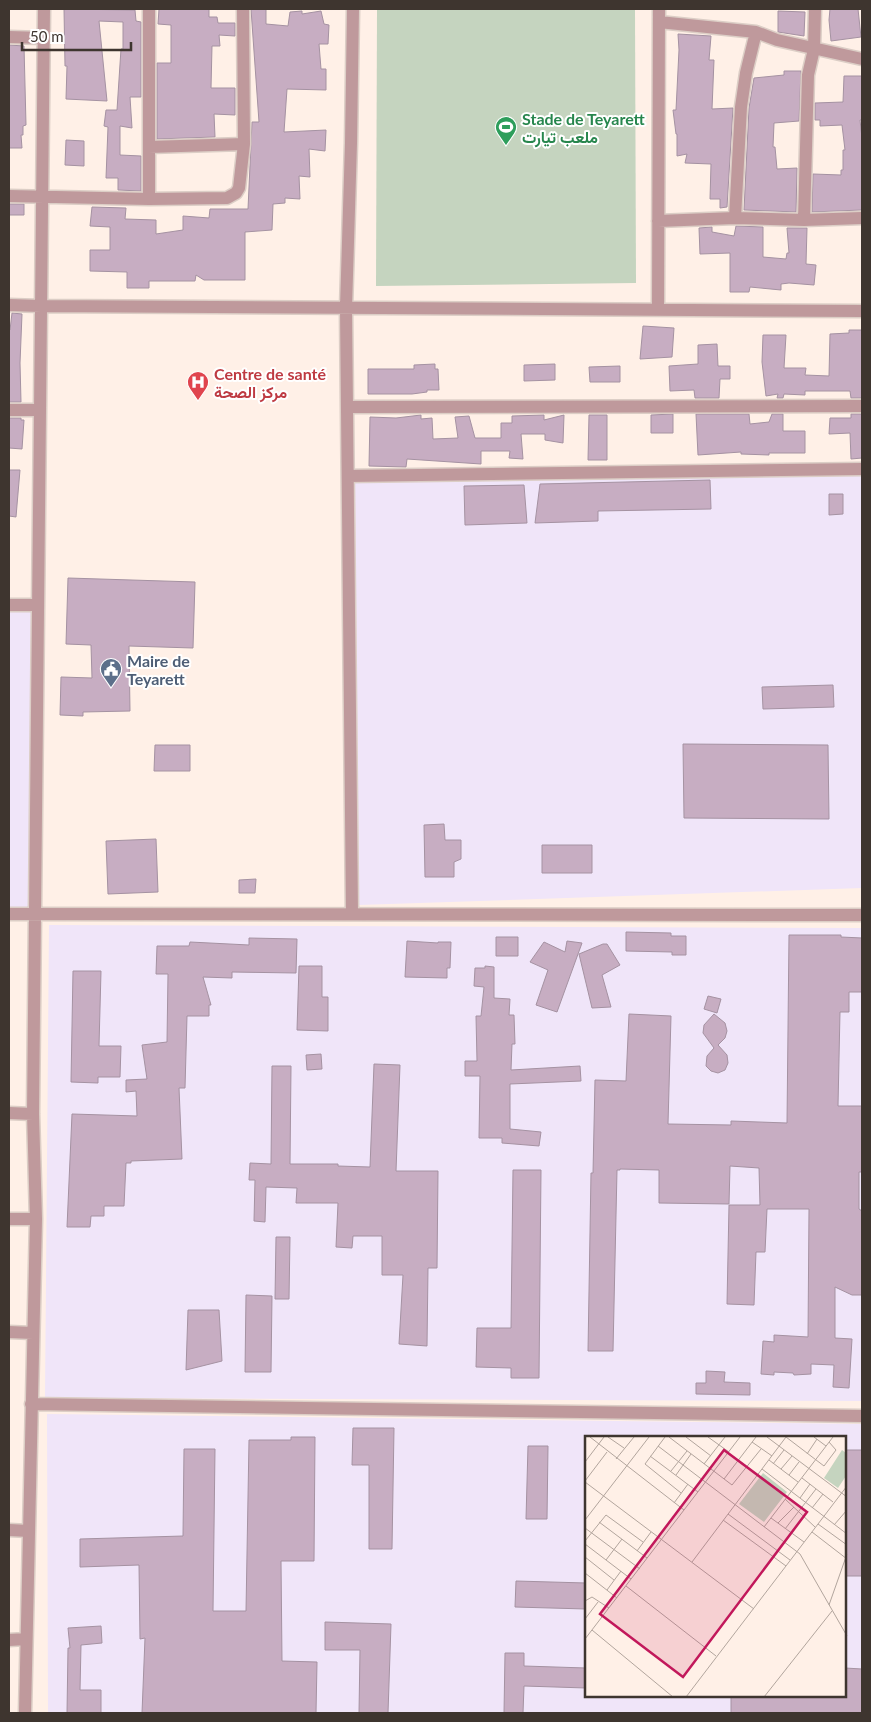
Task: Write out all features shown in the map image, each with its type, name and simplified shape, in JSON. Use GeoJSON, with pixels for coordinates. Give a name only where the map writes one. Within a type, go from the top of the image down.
{"type":"FeatureCollection","features":[{"type":"Feature","properties":{"kind":"street"},"geometry":{"type":"LineString","coordinates":[[25,1713],[36,1219],[33,1114],[44,9]]}},
{"type":"Feature","properties":{"kind":"street"},"geometry":{"type":"LineString","coordinates":[[149,9],[149,199]]}},
{"type":"Feature","properties":{"kind":"street"},"geometry":{"type":"LineString","coordinates":[[9,196],[149,199],[232,196],[236,193],[239,188],[244,144],[243,9]]}},
{"type":"Feature","properties":{"kind":"street"},"geometry":{"type":"LineString","coordinates":[[352,914],[346,308],[353,9]]}},
{"type":"Feature","properties":{"kind":"street"},"geometry":{"type":"LineString","coordinates":[[804,220],[808,75],[814,49],[815,9]]}},
{"type":"Feature","properties":{"kind":"street"},"geometry":{"type":"LineString","coordinates":[[658,309],[659,15],[756,32],[777,40],[862,59]]}},
{"type":"Feature","properties":{"kind":"street"},"geometry":{"type":"LineString","coordinates":[[735,218],[741,107],[746,73],[756,32]]}},
{"type":"Feature","properties":{"kind":"street"},"geometry":{"type":"LineString","coordinates":[[9,37],[43,38]]}},
{"type":"Feature","properties":{"kind":"street"},"geometry":{"type":"LineString","coordinates":[[149,147],[244,144]]}},
{"type":"Feature","properties":{"kind":"street"},"geometry":{"type":"LineString","coordinates":[[658,221],[735,218],[804,220],[862,218]]}},
{"type":"Feature","properties":{"kind":"street"},"geometry":{"type":"LineString","coordinates":[[9,305],[862,310]]}},
{"type":"Feature","properties":{"kind":"street"},"geometry":{"type":"LineString","coordinates":[[347,407],[862,406]]}},
{"type":"Feature","properties":{"kind":"street"},"geometry":{"type":"LineString","coordinates":[[9,410],[39,410]]}},
{"type":"Feature","properties":{"kind":"street"},"geometry":{"type":"LineString","coordinates":[[348,476],[862,469]]}},
{"type":"Feature","properties":{"kind":"street"},"geometry":{"type":"LineString","coordinates":[[9,605],[37,605]]}},
{"type":"Feature","properties":{"kind":"street"},"geometry":{"type":"LineString","coordinates":[[9,914],[862,915]]}},
{"type":"Feature","properties":{"kind":"street"},"geometry":{"type":"LineString","coordinates":[[9,1114],[33,1114]]}},
{"type":"Feature","properties":{"kind":"street"},"geometry":{"type":"LineString","coordinates":[[9,1219],[36,1219]]}},
{"type":"Feature","properties":{"kind":"street"},"geometry":{"type":"LineString","coordinates":[[9,1332],[33,1333]]}},
{"type":"Feature","properties":{"kind":"street"},"geometry":{"type":"LineString","coordinates":[[31,1404],[862,1416]]}},
{"type":"Feature","properties":{"kind":"street"},"geometry":{"type":"LineString","coordinates":[[9,1530],[29,1530]]}},
{"type":"Feature","properties":{"kind":"street"},"geometry":{"type":"LineString","coordinates":[[9,1640],[26,1639]]}},
{"type":"Feature","properties":{"kind":"shaded area"},"geometry":{"type":"Polygon","coordinates":[[[862,474],[862,888],[359,905],[355,481],[862,474]]]}},
{"type":"Feature","properties":{"kind":"shaded area"},"geometry":{"type":"Polygon","coordinates":[[[9,609],[32,609],[29,907],[9,907],[9,609]]]}},
{"type":"Feature","properties":{"kind":"shaded area"},"geometry":{"type":"Polygon","coordinates":[[[49,925],[862,928],[862,1401],[45,1398],[49,925]]]}},
{"type":"Feature","properties":{"kind":"shaded area"},"geometry":{"type":"Polygon","coordinates":[[[47,1414],[862,1424],[862,1713],[48,1713],[47,1414]]]}},
{"type":"Feature","properties":{"kind":"green space","name":"Stade de Teyarett ملعب تيارت"},"geometry":{"type":"Polygon","coordinates":[[[377,9],[635,9],[636,283],[376,286],[377,9]]]}},
{"type":"Feature","properties":{"kind":"building"},"geometry":{"type":"Polygon","coordinates":[[[64,9],[135,10],[136,21],[141,22],[141,97],[130,97],[132,128],[120,126],[120,155],[141,156],[141,191],[118,190],[118,178],[106,178],[108,127],[104,126],[106,110],[117,110],[121,49],[123,49],[123,22],[99,21],[107,101],[66,99],[67,66],[65,66],[64,9]]]}},
{"type":"Feature","properties":{"kind":"building"},"geometry":{"type":"Polygon","coordinates":[[[159,9],[209,9],[209,17],[217,17],[218,23],[235,23],[235,36],[219,35],[220,46],[212,46],[211,88],[235,88],[235,115],[214,114],[215,137],[157,139],[157,63],[171,63],[171,25],[158,24],[159,9]]]}},
{"type":"Feature","properties":{"kind":"building"},"geometry":{"type":"Polygon","coordinates":[[[251,9],[266,9],[266,24],[288,26],[290,12],[302,11],[302,14],[321,11],[324,24],[329,25],[328,44],[319,44],[321,69],[326,69],[326,90],[287,89],[284,132],[326,130],[325,151],[309,149],[310,177],[299,176],[300,199],[285,198],[285,203],[273,204],[272,230],[245,232],[245,280],[204,280],[196,275],[195,281],[149,281],[149,288],[127,288],[127,272],[90,271],[90,250],[110,250],[110,227],[90,226],[92,207],[126,208],[125,219],[156,220],[156,234],[183,230],[183,216],[209,218],[210,209],[248,209],[252,122],[259,122],[251,9]]]}},
{"type":"Feature","properties":{"kind":"building"},"geometry":{"type":"Polygon","coordinates":[[[830,9],[858,9],[861,37],[831,41],[830,9]]]}},
{"type":"Feature","properties":{"kind":"building"},"geometry":{"type":"Polygon","coordinates":[[[778,11],[805,12],[804,36],[778,32],[778,11]]]}},
{"type":"Feature","properties":{"kind":"building"},"geometry":{"type":"Polygon","coordinates":[[[678,34],[711,36],[709,60],[714,60],[712,109],[733,108],[727,207],[720,208],[720,199],[710,199],[711,164],[685,163],[687,154],[677,156],[677,134],[673,110],[676,110],[678,34]]]}},
{"type":"Feature","properties":{"kind":"building"},"geometry":{"type":"Polygon","coordinates":[[[9,45],[24,46],[26,125],[23,126],[23,135],[21,135],[22,148],[9,148],[9,45]]]}},
{"type":"Feature","properties":{"kind":"building"},"geometry":{"type":"Polygon","coordinates":[[[784,71],[801,71],[799,121],[774,123],[773,147],[775,147],[777,169],[797,168],[796,212],[744,210],[749,108],[754,78],[784,75],[784,71]]]}},
{"type":"Feature","properties":{"kind":"building"},"geometry":{"type":"Polygon","coordinates":[[[844,76],[862,76],[862,120],[860,120],[862,138],[862,210],[812,212],[813,174],[841,175],[841,170],[843,170],[843,150],[845,150],[842,125],[820,126],[820,120],[815,120],[815,103],[843,102],[844,76]]]}},
{"type":"Feature","properties":{"kind":"building"},"geometry":{"type":"Polygon","coordinates":[[[66,140],[84,141],[84,166],[65,165],[66,140]]]}},
{"type":"Feature","properties":{"kind":"building"},"geometry":{"type":"Polygon","coordinates":[[[9,204],[24,204],[24,215],[9,215],[9,204]]]}},
{"type":"Feature","properties":{"kind":"building"},"geometry":{"type":"Polygon","coordinates":[[[736,226],[763,227],[763,257],[786,259],[787,253],[789,253],[787,228],[807,228],[806,264],[816,265],[814,285],[789,283],[781,284],[781,290],[750,287],[749,292],[730,292],[730,253],[700,254],[699,228],[712,227],[712,232],[734,236],[736,226]]]}},
{"type":"Feature","properties":{"kind":"building"},"geometry":{"type":"Polygon","coordinates":[[[12,313],[22,314],[21,402],[9,402],[9,330],[12,313]]]}},
{"type":"Feature","properties":{"kind":"building"},"geometry":{"type":"Polygon","coordinates":[[[643,326],[674,328],[672,357],[640,359],[643,326]]]}},
{"type":"Feature","properties":{"kind":"building"},"geometry":{"type":"Polygon","coordinates":[[[849,330],[862,330],[862,398],[851,398],[850,391],[805,391],[805,395],[784,394],[783,398],[777,398],[778,394],[766,396],[762,362],[763,335],[786,335],[784,368],[806,368],[805,375],[829,376],[830,334],[849,333],[849,330]]]}},
{"type":"Feature","properties":{"kind":"building"},"geometry":{"type":"Polygon","coordinates":[[[717,344],[718,366],[730,366],[730,379],[720,379],[719,398],[695,398],[694,390],[670,391],[669,366],[698,364],[698,345],[717,344]]]}},
{"type":"Feature","properties":{"kind":"building"},"geometry":{"type":"Polygon","coordinates":[[[435,364],[435,369],[438,369],[439,390],[427,390],[427,392],[412,394],[368,394],[368,369],[414,369],[414,365],[435,364]]]}},
{"type":"Feature","properties":{"kind":"building"},"geometry":{"type":"Polygon","coordinates":[[[555,364],[555,380],[524,381],[524,365],[555,364]]]}},
{"type":"Feature","properties":{"kind":"building"},"geometry":{"type":"Polygon","coordinates":[[[620,366],[620,382],[590,382],[589,367],[620,366]]]}},
{"type":"Feature","properties":{"kind":"building"},"geometry":{"type":"Polygon","coordinates":[[[673,414],[673,433],[651,433],[651,415],[673,414]]]}},
{"type":"Feature","properties":{"kind":"building"},"geometry":{"type":"Polygon","coordinates":[[[696,414],[749,414],[750,424],[769,422],[772,414],[783,414],[783,431],[805,431],[805,453],[769,453],[769,455],[741,454],[741,452],[698,455],[696,414]]]}},
{"type":"Feature","properties":{"kind":"building"},"geometry":{"type":"Polygon","coordinates":[[[851,414],[862,414],[862,458],[851,459],[850,433],[829,434],[830,418],[851,418],[851,414]]]}},
{"type":"Feature","properties":{"kind":"building"},"geometry":{"type":"Polygon","coordinates":[[[421,415],[421,419],[432,418],[433,439],[458,438],[455,417],[469,416],[475,438],[501,438],[501,423],[512,423],[512,416],[544,415],[544,420],[564,415],[563,443],[545,440],[545,434],[521,434],[523,459],[509,458],[510,451],[481,451],[481,464],[407,459],[406,467],[369,466],[370,417],[396,418],[421,415]]]}},
{"type":"Feature","properties":{"kind":"building"},"geometry":{"type":"Polygon","coordinates":[[[589,415],[607,415],[607,460],[588,460],[589,415]]]}},
{"type":"Feature","properties":{"kind":"building"},"geometry":{"type":"Polygon","coordinates":[[[9,418],[21,418],[21,420],[24,420],[22,449],[9,448],[9,418]]]}},
{"type":"Feature","properties":{"kind":"building"},"geometry":{"type":"Polygon","coordinates":[[[9,470],[20,470],[16,517],[9,516],[9,470]]]}},
{"type":"Feature","properties":{"kind":"building"},"geometry":{"type":"Polygon","coordinates":[[[710,480],[711,509],[598,511],[598,521],[535,523],[540,484],[710,480]]]}},
{"type":"Feature","properties":{"kind":"building"},"geometry":{"type":"Polygon","coordinates":[[[524,485],[527,523],[465,525],[464,486],[524,485]]]}},
{"type":"Feature","properties":{"kind":"building"},"geometry":{"type":"Polygon","coordinates":[[[829,494],[843,494],[843,514],[829,515],[829,494]]]}},
{"type":"Feature","properties":{"kind":"building"},"geometry":{"type":"Polygon","coordinates":[[[68,578],[195,582],[193,648],[129,646],[130,711],[83,712],[83,716],[60,715],[61,677],[92,678],[91,645],[66,644],[68,578]]]}},
{"type":"Feature","properties":{"kind":"building"},"geometry":{"type":"Polygon","coordinates":[[[833,685],[834,707],[763,709],[762,687],[833,685]]]}},
{"type":"Feature","properties":{"kind":"building"},"geometry":{"type":"Polygon","coordinates":[[[683,744],[828,745],[829,819],[684,818],[683,744]]]}},
{"type":"Feature","properties":{"kind":"building"},"geometry":{"type":"Polygon","coordinates":[[[155,745],[190,745],[190,771],[154,771],[155,745]]]}},
{"type":"Feature","properties":{"kind":"building"},"geometry":{"type":"Polygon","coordinates":[[[444,824],[445,840],[461,840],[461,859],[454,862],[454,877],[425,877],[424,825],[444,824]]]}},
{"type":"Feature","properties":{"kind":"building"},"geometry":{"type":"Polygon","coordinates":[[[156,839],[158,892],[108,894],[106,841],[156,839]]]}},
{"type":"Feature","properties":{"kind":"building"},"geometry":{"type":"Polygon","coordinates":[[[542,845],[592,845],[592,873],[542,873],[542,845]]]}},
{"type":"Feature","properties":{"kind":"building"},"geometry":{"type":"Polygon","coordinates":[[[256,879],[255,893],[239,893],[239,880],[256,879]]]}},
{"type":"Feature","properties":{"kind":"building"},"geometry":{"type":"Polygon","coordinates":[[[626,932],[671,933],[671,936],[686,936],[686,955],[672,955],[672,952],[626,951],[626,932]]]}},
{"type":"Feature","properties":{"kind":"building"},"geometry":{"type":"Polygon","coordinates":[[[789,935],[841,935],[841,937],[862,938],[862,992],[849,992],[849,1012],[840,1012],[838,1106],[862,1106],[862,1172],[859,1172],[859,1209],[862,1211],[862,1295],[852,1295],[835,1287],[835,1338],[852,1339],[849,1388],[833,1387],[834,1365],[811,1364],[811,1374],[794,1375],[793,1373],[774,1372],[774,1375],[761,1374],[763,1341],[774,1342],[774,1335],[808,1337],[809,1209],[767,1209],[765,1252],[756,1252],[754,1305],[727,1304],[729,1205],[760,1205],[759,1168],[730,1166],[729,1204],[659,1203],[659,1170],[617,1170],[613,1351],[588,1351],[591,1173],[593,1173],[595,1080],[626,1081],[629,1014],[671,1016],[668,1124],[731,1125],[731,1121],[787,1123],[789,935]]]}},
{"type":"Feature","properties":{"kind":"building"},"geometry":{"type":"Polygon","coordinates":[[[496,937],[518,937],[518,956],[496,956],[496,937]]]}},
{"type":"Feature","properties":{"kind":"building"},"geometry":{"type":"Polygon","coordinates":[[[249,938],[297,939],[296,973],[232,972],[232,978],[203,977],[211,1005],[209,1005],[209,1016],[187,1016],[185,1088],[179,1088],[182,1159],[131,1161],[131,1163],[126,1163],[124,1206],[104,1206],[104,1216],[91,1216],[90,1227],[67,1227],[72,1114],[137,1116],[136,1091],[126,1092],[126,1080],[147,1079],[142,1045],[167,1042],[168,974],[156,974],[157,946],[189,946],[190,942],[249,945],[249,938]]]}},
{"type":"Feature","properties":{"kind":"building"},"geometry":{"type":"Polygon","coordinates":[[[407,941],[451,942],[450,968],[447,968],[447,978],[405,977],[407,941]]]}},
{"type":"Feature","properties":{"kind":"building"},"geometry":{"type":"Polygon","coordinates":[[[567,941],[582,943],[557,1012],[536,1005],[548,970],[530,962],[544,942],[565,952],[567,941]]]}},
{"type":"Feature","properties":{"kind":"building"},"geometry":{"type":"Polygon","coordinates":[[[607,944],[620,965],[602,975],[611,1007],[592,1008],[579,954],[607,944]]]}},
{"type":"Feature","properties":{"kind":"building"},"geometry":{"type":"Polygon","coordinates":[[[299,966],[322,966],[322,997],[328,997],[328,1031],[297,1030],[299,966]]]}},
{"type":"Feature","properties":{"kind":"building"},"geometry":{"type":"Polygon","coordinates":[[[485,966],[494,967],[494,998],[510,999],[509,1015],[514,1015],[515,1044],[512,1044],[511,1070],[580,1066],[581,1081],[510,1084],[510,1129],[541,1132],[539,1146],[502,1143],[502,1138],[479,1138],[480,1076],[465,1076],[465,1061],[477,1061],[476,1016],[481,1016],[484,987],[474,986],[475,968],[485,968],[485,966]]]}},
{"type":"Feature","properties":{"kind":"building"},"geometry":{"type":"Polygon","coordinates":[[[73,971],[101,971],[99,1046],[121,1046],[120,1077],[98,1077],[98,1083],[71,1082],[73,971]]]}},
{"type":"Feature","properties":{"kind":"building"},"geometry":{"type":"Polygon","coordinates":[[[708,996],[721,999],[717,1013],[704,1009],[708,996]]]}},
{"type":"Feature","properties":{"kind":"building"},"geometry":{"type":"Polygon","coordinates":[[[714,1014],[725,1023],[727,1031],[725,1038],[718,1045],[727,1055],[728,1063],[725,1070],[718,1073],[711,1071],[706,1066],[707,1056],[714,1048],[703,1033],[704,1025],[714,1014]]]}},
{"type":"Feature","properties":{"kind":"building"},"geometry":{"type":"Polygon","coordinates":[[[321,1054],[322,1069],[307,1070],[306,1055],[321,1054]]]}},
{"type":"Feature","properties":{"kind":"building"},"geometry":{"type":"Polygon","coordinates":[[[374,1064],[400,1065],[396,1171],[438,1171],[437,1268],[428,1268],[427,1346],[399,1344],[403,1275],[382,1275],[382,1236],[353,1236],[352,1248],[336,1247],[338,1203],[296,1203],[297,1188],[266,1187],[265,1222],[254,1221],[255,1180],[249,1180],[250,1163],[271,1164],[272,1066],[291,1066],[290,1164],[338,1164],[338,1166],[370,1167],[374,1064]]]}},
{"type":"Feature","properties":{"kind":"building"},"geometry":{"type":"Polygon","coordinates":[[[513,1170],[541,1170],[539,1378],[511,1378],[511,1368],[476,1367],[477,1328],[511,1328],[513,1170]]]}},
{"type":"Feature","properties":{"kind":"building"},"geometry":{"type":"Polygon","coordinates":[[[276,1237],[290,1237],[289,1299],[275,1299],[276,1237]]]}},
{"type":"Feature","properties":{"kind":"building"},"geometry":{"type":"Polygon","coordinates":[[[246,1295],[272,1296],[271,1372],[245,1372],[246,1295]]]}},
{"type":"Feature","properties":{"kind":"building"},"geometry":{"type":"Polygon","coordinates":[[[188,1310],[219,1310],[222,1361],[186,1370],[188,1310]]]}},
{"type":"Feature","properties":{"kind":"building"},"geometry":{"type":"Polygon","coordinates":[[[706,1371],[725,1372],[724,1382],[750,1383],[750,1395],[696,1394],[696,1383],[706,1383],[706,1371]]]}},
{"type":"Feature","properties":{"kind":"building"},"geometry":{"type":"Polygon","coordinates":[[[353,1428],[394,1428],[392,1549],[369,1549],[369,1465],[352,1465],[353,1428]]]}},
{"type":"Feature","properties":{"kind":"building"},"geometry":{"type":"Polygon","coordinates":[[[291,1437],[315,1437],[314,1561],[281,1561],[282,1661],[317,1662],[316,1713],[142,1713],[145,1638],[140,1639],[139,1565],[80,1567],[80,1539],[183,1536],[184,1449],[215,1449],[213,1611],[246,1611],[249,1440],[291,1440],[291,1437]]]}},
{"type":"Feature","properties":{"kind":"building"},"geometry":{"type":"Polygon","coordinates":[[[528,1446],[548,1446],[547,1519],[526,1519],[528,1446]]]}},
{"type":"Feature","properties":{"kind":"building"},"geometry":{"type":"Polygon","coordinates":[[[846,1450],[862,1450],[862,1576],[846,1576],[846,1450]]]}},
{"type":"Feature","properties":{"kind":"building"},"geometry":{"type":"Polygon","coordinates":[[[516,1581],[585,1583],[585,1609],[515,1607],[516,1581]]]}},
{"type":"Feature","properties":{"kind":"building"},"geometry":{"type":"Polygon","coordinates":[[[325,1622],[391,1624],[388,1713],[359,1713],[360,1650],[325,1650],[325,1622]]]}},
{"type":"Feature","properties":{"kind":"building"},"geometry":{"type":"Polygon","coordinates":[[[101,1626],[102,1643],[81,1645],[80,1690],[101,1690],[101,1713],[67,1713],[68,1648],[70,1648],[68,1628],[101,1626]]]}},
{"type":"Feature","properties":{"kind":"building"},"geometry":{"type":"Polygon","coordinates":[[[505,1653],[524,1653],[524,1666],[585,1668],[585,1688],[524,1686],[523,1713],[504,1713],[505,1653]]]}},
{"type":"Feature","properties":{"kind":"building"},"geometry":{"type":"Polygon","coordinates":[[[846,1668],[862,1669],[862,1713],[731,1713],[731,1697],[846,1697],[846,1668]]]}},
{"type":"Feature","properties":{"kind":"place","name":"Stade de Teyarett ملعب تيارت"},"geometry":{"type":"Point","coordinates":[506,146]}},
{"type":"Feature","properties":{"kind":"place","name":"Centre de santé مركز الصحة"},"geometry":{"type":"Point","coordinates":[198,401]}},
{"type":"Feature","properties":{"kind":"place","name":"Maire de Teyarett"},"geometry":{"type":"Point","coordinates":[111,688]}}]}
